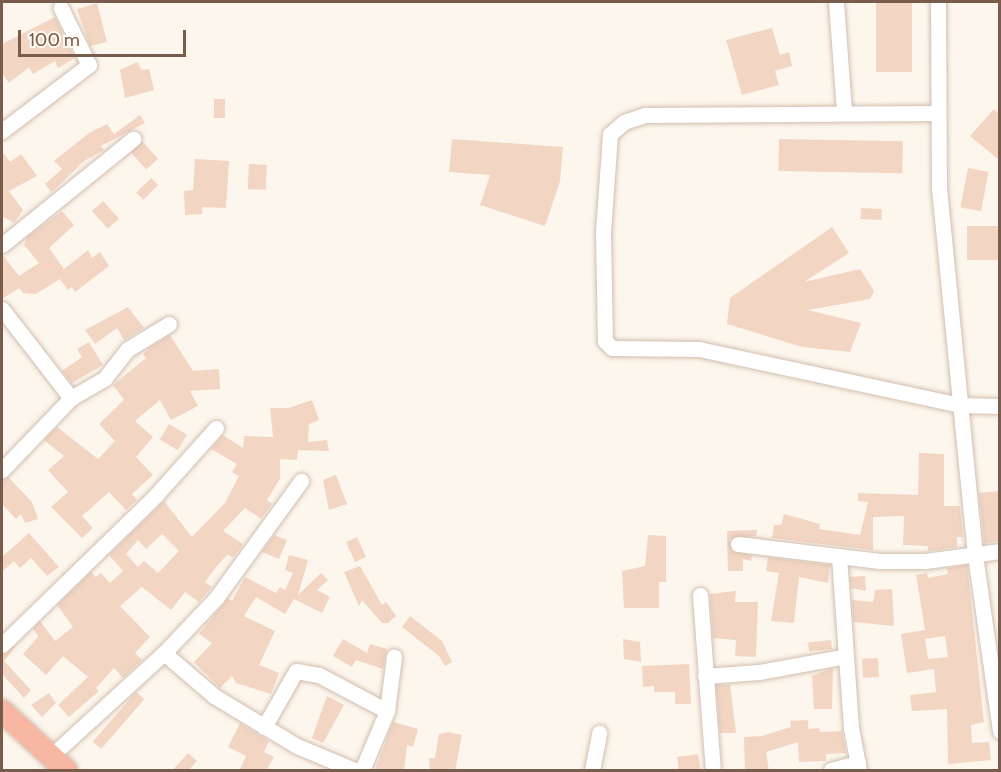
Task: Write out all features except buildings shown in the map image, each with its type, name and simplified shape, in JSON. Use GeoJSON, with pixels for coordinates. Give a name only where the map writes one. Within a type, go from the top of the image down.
{"type":"FeatureCollection","features":[{"type":"Feature","properties":{"kind":"highway"},"geometry":{"type":"LineString","coordinates":[[2,711],[58,764]]}},
{"type":"Feature","properties":{"kind":"street"},"geometry":{"type":"LineString","coordinates":[[836,2],[844,111]]}},
{"type":"Feature","properties":{"kind":"street"},"geometry":{"type":"LineString","coordinates":[[938,2],[939,188],[975,555],[999,731]]}},
{"type":"Feature","properties":{"kind":"street"},"geometry":{"type":"LineString","coordinates":[[2,131],[89,65],[61,8]]}},
{"type":"Feature","properties":{"kind":"street"},"geometry":{"type":"LineString","coordinates":[[938,113],[844,111],[645,115],[624,122],[610,134],[603,231],[605,340],[612,348],[699,349],[960,405],[999,406]]}},
{"type":"Feature","properties":{"kind":"street"},"geometry":{"type":"LineString","coordinates":[[2,245],[133,139]]}},
{"type":"Feature","properties":{"kind":"street"},"geometry":{"type":"LineString","coordinates":[[3,312],[71,398]]}},
{"type":"Feature","properties":{"kind":"street"},"geometry":{"type":"LineString","coordinates":[[2,470],[71,398],[105,378],[128,349],[169,324]]}},
{"type":"Feature","properties":{"kind":"street"},"geometry":{"type":"LineString","coordinates":[[2,645],[156,495],[216,428]]}},
{"type":"Feature","properties":{"kind":"street"},"geometry":{"type":"LineString","coordinates":[[58,764],[216,598],[301,481]]}},
{"type":"Feature","properties":{"kind":"street"},"geometry":{"type":"LineString","coordinates":[[738,544],[839,556],[925,561],[999,551]]}},
{"type":"Feature","properties":{"kind":"street"},"geometry":{"type":"LineString","coordinates":[[831,771],[858,767],[846,656],[839,556]]}},
{"type":"Feature","properties":{"kind":"street"},"geometry":{"type":"LineString","coordinates":[[700,595],[713,771]]}},
{"type":"Feature","properties":{"kind":"street"},"geometry":{"type":"LineString","coordinates":[[164,653],[206,690],[264,727],[354,771]]}},
{"type":"Feature","properties":{"kind":"street"},"geometry":{"type":"LineString","coordinates":[[362,771],[387,711],[394,656]]}},
{"type":"Feature","properties":{"kind":"street"},"geometry":{"type":"LineString","coordinates":[[705,676],[759,672],[846,656]]}},
{"type":"Feature","properties":{"kind":"street"},"geometry":{"type":"LineString","coordinates":[[264,727],[296,671],[320,675],[387,711]]}},
{"type":"Feature","properties":{"kind":"street"},"geometry":{"type":"LineString","coordinates":[[592,771],[599,733]]}}]}
